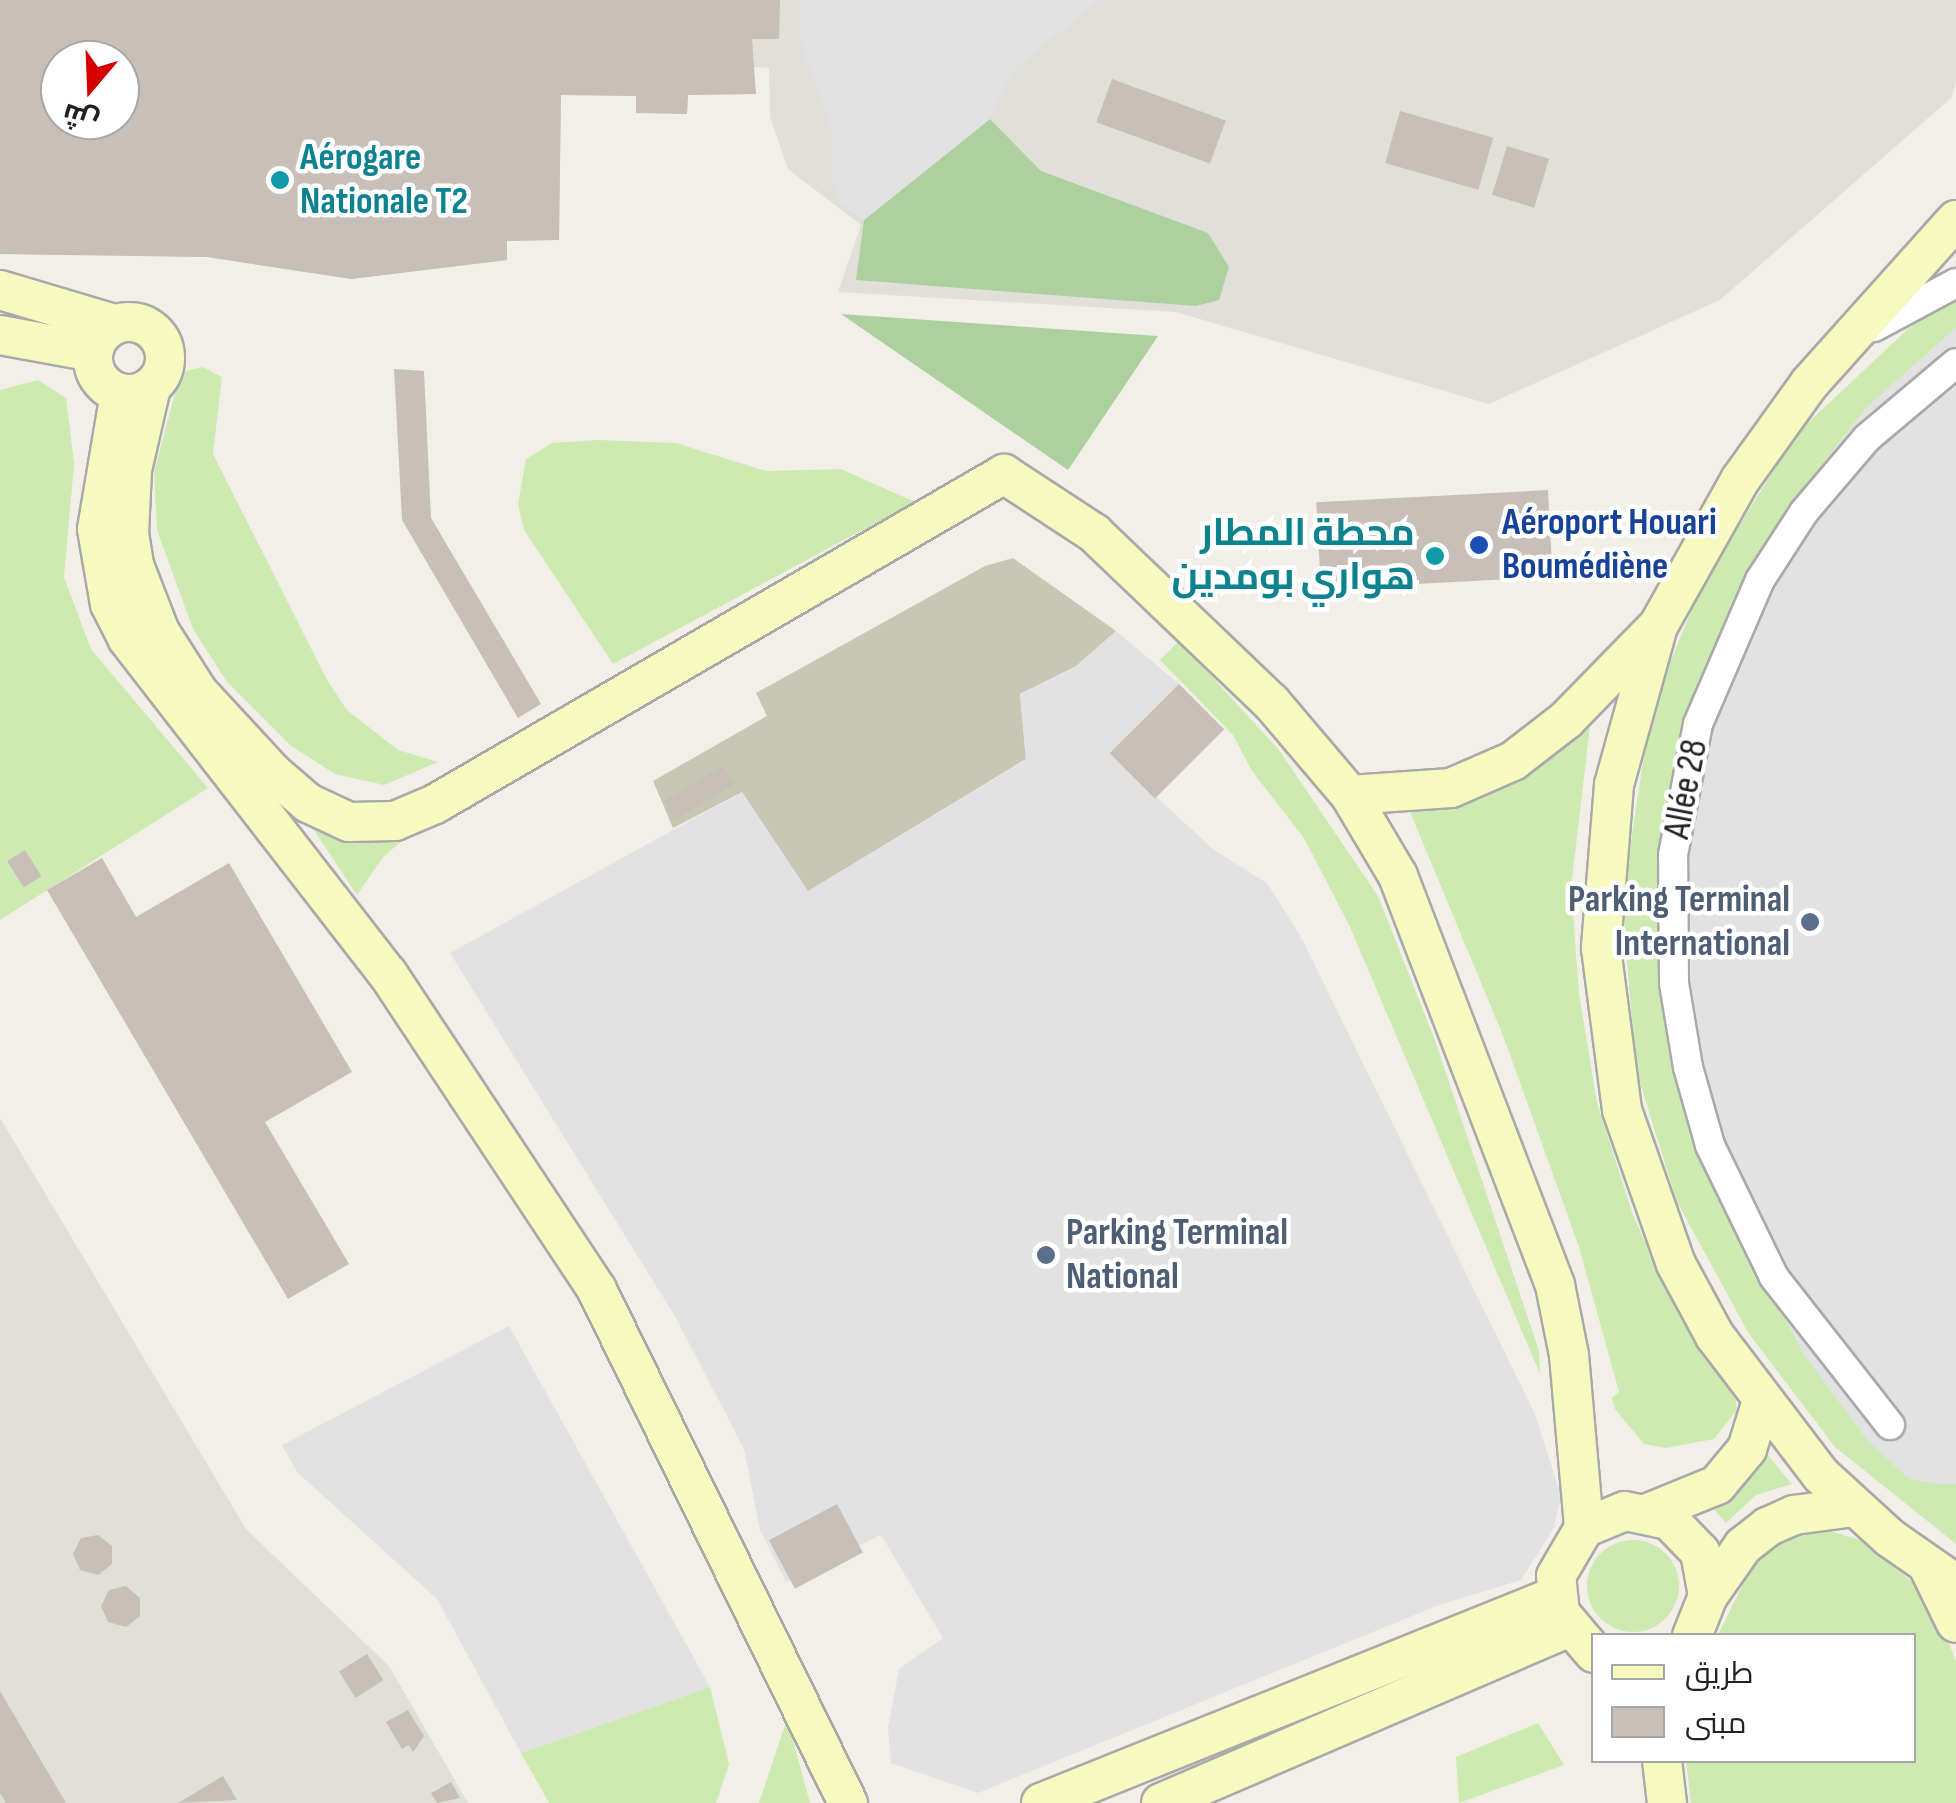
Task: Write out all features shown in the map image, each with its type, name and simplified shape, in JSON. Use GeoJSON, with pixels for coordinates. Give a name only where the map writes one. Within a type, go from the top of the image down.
{"type":"FeatureCollection","features":[{"type":"Feature","properties":{"kind":"street"},"geometry":{"type":"LineString","coordinates":[[1956,220],[1809,384],[1740,480],[1658,626],[1614,785],[1605,850],[1601,948],[1607,1029],[1622,1110],[1670,1249],[1714,1336],[1761,1404],[1854,1507],[1942,1576],[1956,1623]]}},
{"type":"Feature","properties":{"kind":"street"},"geometry":{"type":"LineString","coordinates":[[1809,384],[1867,331],[1956,282]]}},
{"type":"Feature","properties":{"kind":"street"},"geometry":{"type":"LineString","coordinates":[[0,290],[104,338]]}},
{"type":"Feature","properties":{"kind":"street"},"geometry":{"type":"LineString","coordinates":[[0,335],[104,338],[138,322],[162,342],[164,370],[136,390],[97,529],[105,586],[127,638],[388,974],[597,1290],[848,1803]]}},
{"type":"Feature","properties":{"kind":"street"},"geometry":{"type":"LineString","coordinates":[[104,338],[96,374],[136,390]]}},
{"type":"Feature","properties":{"kind":"street","name":"Allée 28"},"geometry":{"type":"LineString","coordinates":[[1890,1425],[1774,1277],[1710,1145],[1676,997],[1674,855],[1698,724],[1760,580],[1804,512],[1867,438],[1956,364]]}},
{"type":"Feature","properties":{"kind":"street"},"geometry":{"type":"LineString","coordinates":[[136,390],[128,502],[134,565],[178,663],[222,721],[293,791],[328,815],[372,824],[416,814],[1004,474],[1094,534],[1186,615],[1350,795],[1416,914],[1544,1251],[1569,1355],[1584,1528]]}},
{"type":"Feature","properties":{"kind":"street"},"geometry":{"type":"LineString","coordinates":[[1350,795],[1450,788],[1512,762],[1566,720],[1658,626]]}},
{"type":"Feature","properties":{"kind":"street"},"geometry":{"type":"LineString","coordinates":[[1572,1626],[1561,1558],[1584,1528],[1604,1516],[1648,1512],[1716,1485],[1747,1449],[1761,1404]]}},
{"type":"Feature","properties":{"kind":"street"},"geometry":{"type":"LineString","coordinates":[[1693,1633],[1723,1569],[1767,1528],[1794,1515],[1854,1507]]}},
{"type":"Feature","properties":{"kind":"street"},"geometry":{"type":"LineString","coordinates":[[1648,1512],[1687,1534],[1708,1574],[1708,1596]]}},
{"type":"Feature","properties":{"kind":"street"},"geometry":{"type":"LineString","coordinates":[[1042,1803],[1572,1626]]}},
{"type":"Feature","properties":{"kind":"street"},"geometry":{"type":"LineString","coordinates":[[1161,1803],[1572,1626]]}},
{"type":"Feature","properties":{"kind":"street"},"geometry":{"type":"LineString","coordinates":[[1662,1763],[1667,1803]]}},
{"type":"Feature","properties":{"kind":"shaded area"},"geometry":{"type":"Polygon","coordinates":[[[0,0],[1956,0],[1956,81],[1951,98],[1720,300],[1489,404],[1176,312],[838,292],[861,225],[788,169],[770,117],[769,68],[753,67],[756,94],[688,95],[687,114],[636,113],[636,96],[561,95],[559,240],[507,241],[507,260],[351,279],[207,257],[0,254],[0,0]]]}},
{"type":"Feature","properties":{"kind":"shaded area"},"geometry":{"type":"Polygon","coordinates":[[[799,0],[1100,0],[1012,71],[990,119],[864,220],[840,204],[831,175],[832,129],[801,44],[799,0]]]}},
{"type":"Feature","properties":{"kind":"shaded area","name":"Parking Terminal International"},"geometry":{"type":"Polygon","coordinates":[[[1956,328],[1956,1484],[1937,1484],[1909,1479],[1868,1441],[1805,1356],[1704,1165],[1678,1068],[1681,777],[1702,672],[1750,576],[1804,488],[1867,407],[1956,328]]]}},
{"type":"Feature","properties":{"kind":"shaded area"},"geometry":{"type":"Polygon","coordinates":[[[1013,558],[1116,631],[1077,666],[1020,694],[1026,759],[807,892],[742,792],[673,828],[653,781],[767,716],[756,693],[985,566],[1013,558]]]}},
{"type":"Feature","properties":{"kind":"shaded area","name":"Parking Terminal National"},"geometry":{"type":"Polygon","coordinates":[[[1116,631],[1179,684],[1110,754],[1214,850],[1267,883],[1302,939],[1535,1414],[1561,1496],[1554,1528],[1521,1580],[1439,1605],[978,1793],[891,1763],[888,1728],[899,1669],[943,1638],[881,1535],[786,1582],[760,1530],[744,1449],[676,1318],[450,953],[742,792],[808,891],[1026,760],[1020,694],[1076,666],[1116,631]]]}},
{"type":"Feature","properties":{"kind":"shaded area"},"geometry":{"type":"Polygon","coordinates":[[[0,1118],[246,1529],[389,1666],[468,1803],[0,1803],[0,1118]]]}},
{"type":"Feature","properties":{"kind":"shaded area"},"geometry":{"type":"Polygon","coordinates":[[[509,1326],[710,1687],[521,1753],[437,1599],[297,1472],[282,1445],[509,1326]]]}},
{"type":"Feature","properties":{"kind":"green space"},"geometry":{"type":"Polygon","coordinates":[[[990,119],[1041,171],[1208,233],[1229,267],[1219,300],[1196,306],[856,280],[864,220],[990,119]]]}},
{"type":"Feature","properties":{"kind":"green space"},"geometry":{"type":"Polygon","coordinates":[[[1956,297],[1956,328],[1867,407],[1804,488],[1750,576],[1678,1068],[1704,1165],[1805,1356],[1937,1484],[1956,1484],[1956,1544],[1835,1447],[1749,1334],[1677,1202],[1636,1070],[1622,901],[1646,742],[1659,689],[1702,585],[1797,433],[1910,327],[1956,297]]]}},
{"type":"Feature","properties":{"kind":"green space"},"geometry":{"type":"Polygon","coordinates":[[[841,314],[1158,336],[1068,470],[841,314]]]}},
{"type":"Feature","properties":{"kind":"green space"},"geometry":{"type":"Polygon","coordinates":[[[203,367],[222,377],[213,454],[327,680],[347,710],[398,750],[438,762],[384,785],[335,774],[290,745],[227,682],[193,629],[157,530],[154,472],[176,390],[186,371],[203,367]]]}},
{"type":"Feature","properties":{"kind":"green space"},"geometry":{"type":"Polygon","coordinates":[[[38,380],[66,398],[74,464],[64,577],[91,649],[208,788],[0,920],[0,390],[38,380]]]}},
{"type":"Feature","properties":{"kind":"green space"},"geometry":{"type":"Polygon","coordinates":[[[552,443],[676,443],[766,471],[841,469],[915,502],[613,664],[524,530],[518,504],[526,459],[552,443]]]}},
{"type":"Feature","properties":{"kind":"green space"},"geometry":{"type":"Polygon","coordinates":[[[1179,641],[1279,750],[1378,896],[1436,1043],[1539,1351],[1540,1374],[1350,927],[1304,838],[1252,771],[1233,735],[1160,660],[1179,641]]]}},
{"type":"Feature","properties":{"kind":"green space"},"geometry":{"type":"Polygon","coordinates":[[[1590,726],[1571,888],[1579,993],[1597,1103],[1633,1215],[1662,1280],[1735,1396],[1737,1410],[1714,1439],[1666,1448],[1644,1444],[1615,1409],[1612,1398],[1619,1392],[1579,1247],[1504,1038],[1403,795],[1520,768],[1590,726]]]}},
{"type":"Feature","properties":{"kind":"green space"},"geometry":{"type":"Polygon","coordinates":[[[312,827],[349,836],[413,832],[383,857],[357,895],[312,827]]]}},
{"type":"Feature","properties":{"kind":"green space"},"geometry":{"type":"Polygon","coordinates":[[[1760,1446],[1792,1484],[1756,1495],[1726,1523],[1710,1505],[1760,1446]]]}},
{"type":"Feature","properties":{"kind":"green space"},"geometry":{"type":"Polygon","coordinates":[[[1811,1525],[1863,1541],[1930,1597],[1956,1661],[1956,1803],[1691,1803],[1686,1763],[1916,1763],[1916,1633],[1719,1633],[1757,1556],[1811,1525]]]}},
{"type":"Feature","properties":{"kind":"green space"},"geometry":{"type":"Polygon","coordinates":[[[1633,1540],[1651,1543],[1666,1553],[1676,1568],[1676,1604],[1666,1619],[1651,1629],[1633,1632],[1615,1629],[1600,1619],[1590,1604],[1587,1586],[1590,1568],[1600,1553],[1615,1543],[1633,1540]]]}},
{"type":"Feature","properties":{"kind":"green space"},"geometry":{"type":"Polygon","coordinates":[[[710,1687],[729,1764],[716,1803],[549,1803],[521,1753],[710,1687]]]}},
{"type":"Feature","properties":{"kind":"green space"},"geometry":{"type":"Polygon","coordinates":[[[787,1719],[810,1803],[759,1803],[787,1719]]]}},
{"type":"Feature","properties":{"kind":"green space"},"geometry":{"type":"Polygon","coordinates":[[[1538,1723],[1564,1765],[1459,1803],[1456,1757],[1538,1723]]]}},
{"type":"Feature","properties":{"kind":"building","name":"Aérogare Nationale T2"},"geometry":{"type":"Polygon","coordinates":[[[0,0],[780,0],[779,39],[752,39],[756,94],[688,95],[687,114],[636,113],[636,96],[561,95],[559,240],[507,241],[507,260],[351,279],[207,257],[0,254],[0,0]]]}},
{"type":"Feature","properties":{"kind":"building"},"geometry":{"type":"Polygon","coordinates":[[[1112,79],[1226,120],[1210,164],[1096,122],[1112,79]]]}},
{"type":"Feature","properties":{"kind":"building"},"geometry":{"type":"Polygon","coordinates":[[[1400,111],[1493,138],[1478,190],[1385,163],[1400,111]]]}},
{"type":"Feature","properties":{"kind":"building"},"geometry":{"type":"Polygon","coordinates":[[[1507,146],[1549,159],[1534,208],[1492,195],[1507,146]]]}},
{"type":"Feature","properties":{"kind":"building"},"geometry":{"type":"Polygon","coordinates":[[[394,369],[424,371],[431,518],[541,704],[518,718],[402,520],[394,369]]]}},
{"type":"Feature","properties":{"kind":"building","name":"محطة المطار هواري بومدين"},"geometry":{"type":"Polygon","coordinates":[[[1548,490],[1553,577],[1321,589],[1316,502],[1548,490]]]}},
{"type":"Feature","properties":{"kind":"building"},"geometry":{"type":"Polygon","coordinates":[[[1179,684],[1224,729],[1155,799],[1110,753],[1179,684]]]}},
{"type":"Feature","properties":{"kind":"building"},"geometry":{"type":"Polygon","coordinates":[[[723,766],[734,784],[675,820],[664,802],[723,766]]]}},
{"type":"Feature","properties":{"kind":"building"},"geometry":{"type":"Polygon","coordinates":[[[25,850],[41,876],[24,887],[7,861],[25,850]]]}},
{"type":"Feature","properties":{"kind":"building"},"geometry":{"type":"Polygon","coordinates":[[[102,858],[136,917],[229,863],[352,1072],[265,1122],[349,1264],[288,1299],[47,890],[102,858]]]}},
{"type":"Feature","properties":{"kind":"building"},"geometry":{"type":"Polygon","coordinates":[[[837,1504],[863,1553],[795,1589],[769,1540],[837,1504]]]}},
{"type":"Feature","properties":{"kind":"building"},"geometry":{"type":"Polygon","coordinates":[[[98,1535],[112,1546],[112,1564],[98,1575],[80,1570],[73,1554],[81,1538],[98,1535]]]}},
{"type":"Feature","properties":{"kind":"building"},"geometry":{"type":"Polygon","coordinates":[[[126,1586],[140,1598],[140,1616],[126,1627],[108,1622],[101,1606],[109,1590],[126,1586]]]}},
{"type":"Feature","properties":{"kind":"building"},"geometry":{"type":"Polygon","coordinates":[[[367,1654],[383,1680],[355,1698],[339,1671],[367,1654]]]}},
{"type":"Feature","properties":{"kind":"building"},"geometry":{"type":"Polygon","coordinates":[[[0,1691],[66,1803],[6,1803],[0,1793],[0,1691]]]}},
{"type":"Feature","properties":{"kind":"building"},"geometry":{"type":"Polygon","coordinates":[[[408,1710],[424,1736],[413,1752],[409,1745],[402,1749],[386,1722],[408,1710]]]}},
{"type":"Feature","properties":{"kind":"building"},"geometry":{"type":"Polygon","coordinates":[[[223,1776],[237,1800],[178,1803],[223,1776]]]}},
{"type":"Feature","properties":{"kind":"building"},"geometry":{"type":"Polygon","coordinates":[[[451,1782],[460,1798],[437,1803],[431,1793],[451,1782]]]}},
{"type":"Feature","properties":{"kind":"place","name":"Aérogare Nationale T2"},"geometry":{"type":"Point","coordinates":[280,180]}},
{"type":"Feature","properties":{"kind":"place","name":"Aéroport Houari Boumédiène"},"geometry":{"type":"Point","coordinates":[1479,545]}},
{"type":"Feature","properties":{"kind":"place","name":"محطة المطار هواري بومدين"},"geometry":{"type":"Point","coordinates":[1435,556]}},
{"type":"Feature","properties":{"kind":"place","name":"Parking Terminal International"},"geometry":{"type":"Point","coordinates":[1810,922]}},
{"type":"Feature","properties":{"kind":"place","name":"Parking Terminal National"},"geometry":{"type":"Point","coordinates":[1046,1255]}}]}
